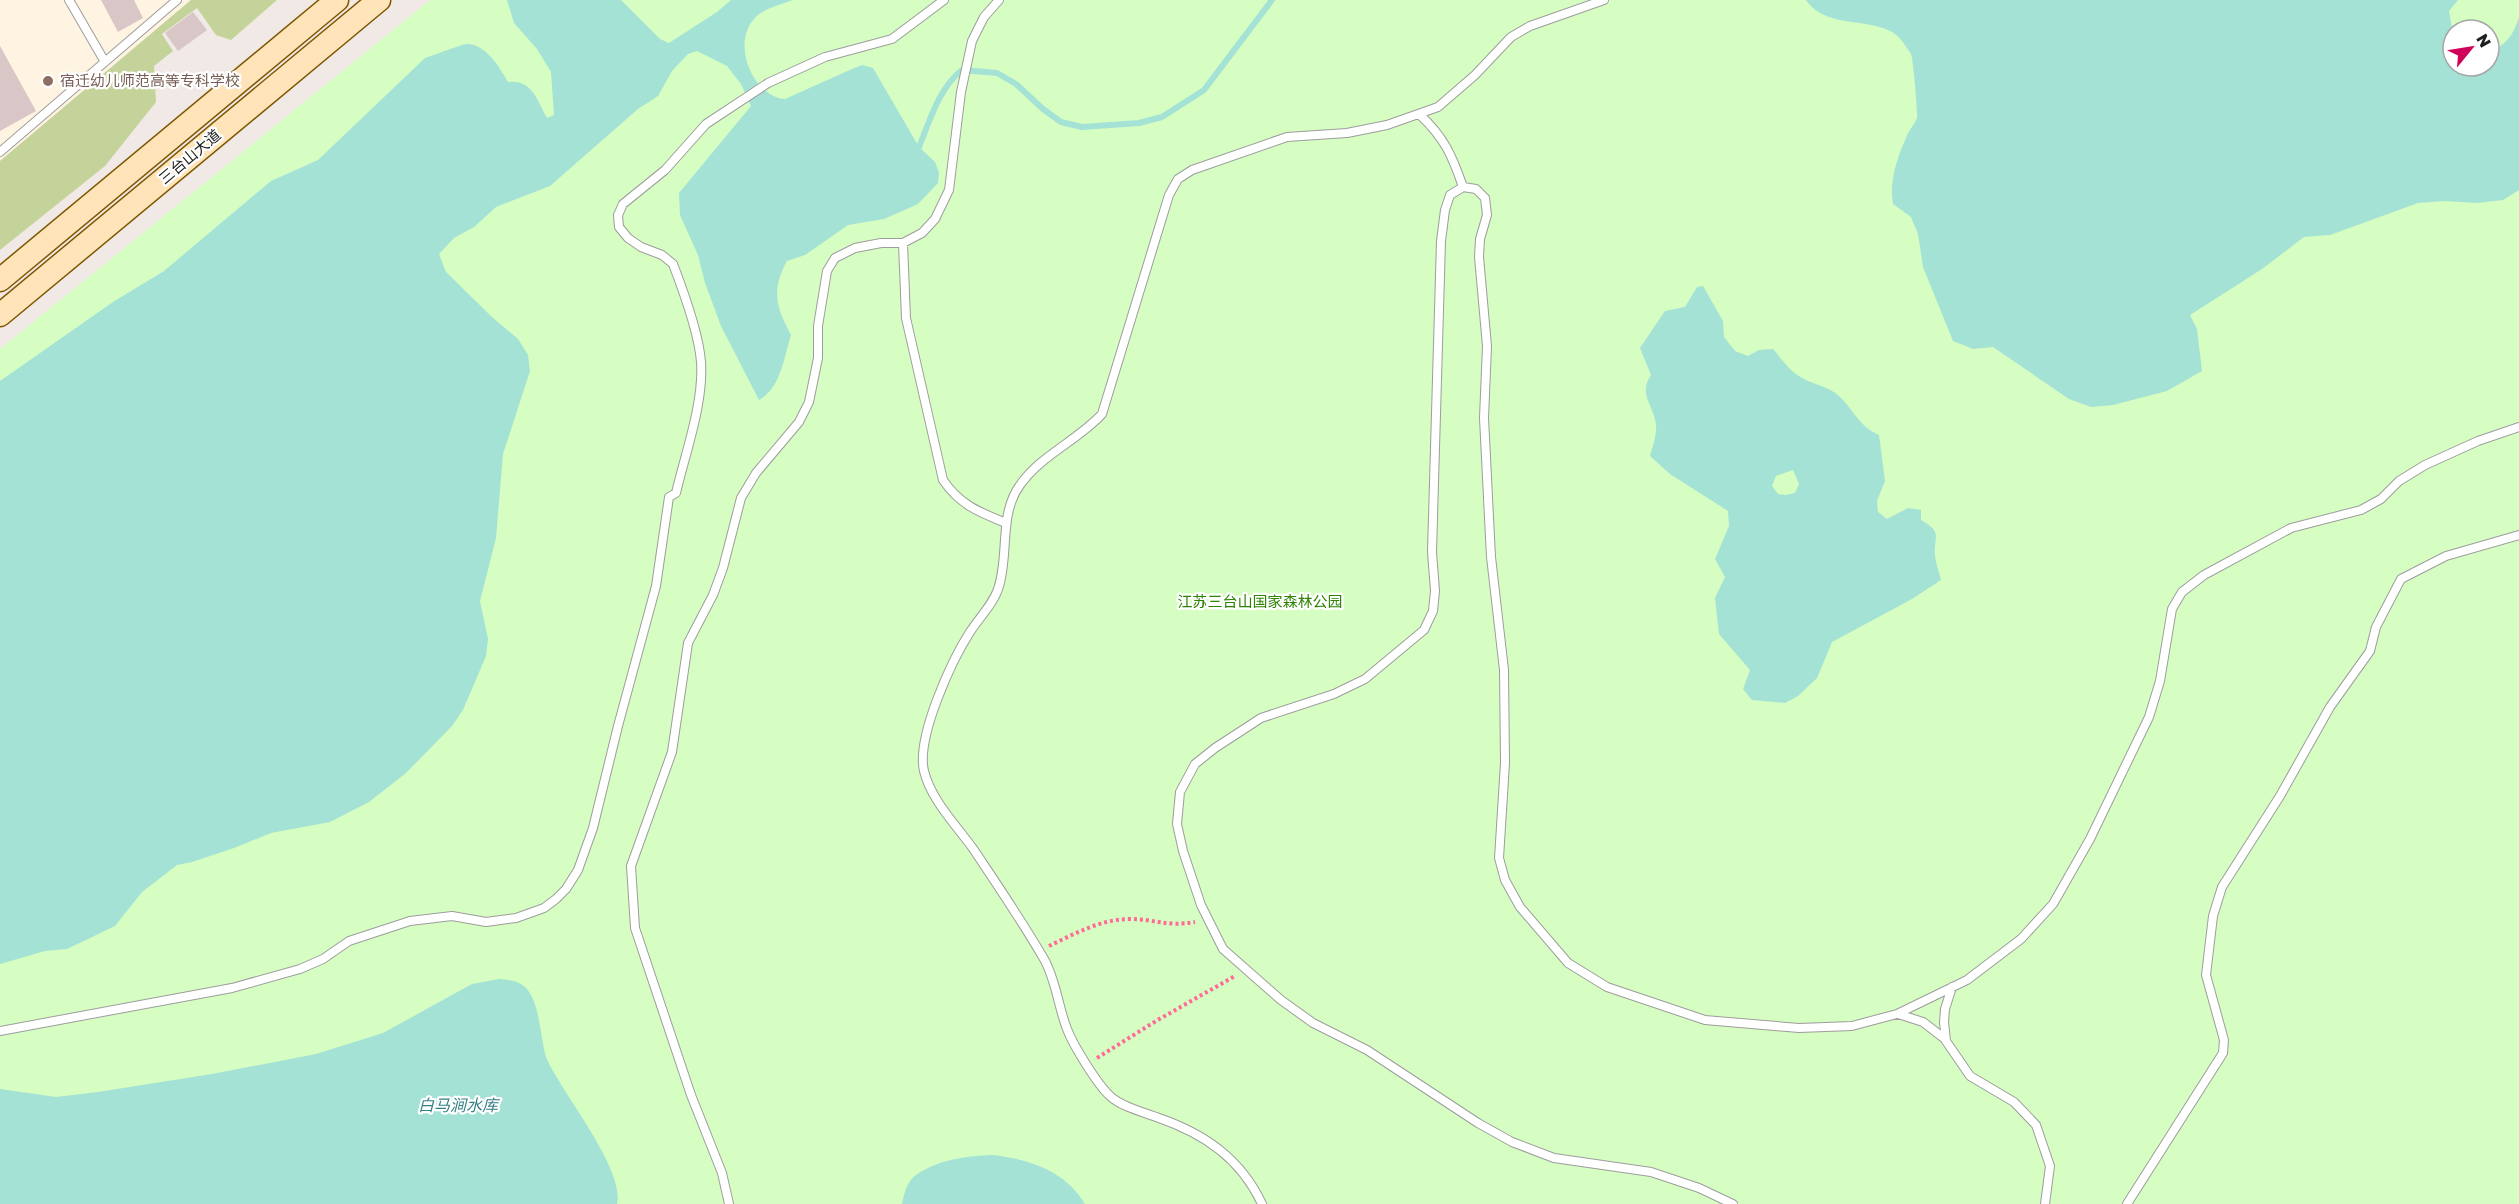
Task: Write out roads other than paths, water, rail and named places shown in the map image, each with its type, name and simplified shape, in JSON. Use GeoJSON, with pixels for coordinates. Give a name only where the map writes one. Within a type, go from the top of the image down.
{"type":"FeatureCollection","features":[{"type":"Feature","properties":{"kind":"main road","name":"三台山大道"},"geometry":{"type":"LineString","coordinates":[[0,280],[337,0]]}},
{"type":"Feature","properties":{"kind":"main road","name":"三台山大道"},"geometry":{"type":"LineString","coordinates":[[0,315],[380,0]]}},
{"type":"Feature","properties":{"kind":"lane"},"geometry":{"type":"LineString","coordinates":[[69,0],[105,62]]}},
{"type":"Feature","properties":{"kind":"lane"},"geometry":{"type":"LineString","coordinates":[[0,152],[177,0]]}},
{"type":"Feature","properties":{"kind":"lane"},"geometry":{"type":"LineString","coordinates":[[0,1030],[232,988],[300,969],[323,959],[349,941],[410,921],[452,916],[486,922],[516,918],[544,908],[566,889],[578,870],[593,828],[656,586],[669,497],[676,494],[697,406],[701,375],[699,348],[673,264],[662,255],[641,247],[628,238],[619,227],[618,215],[623,204],[665,170],[706,124],[742,99],[765,85],[825,57],[892,39],[944,0]]}},
{"type":"Feature","properties":{"kind":"lane"},"geometry":{"type":"LineString","coordinates":[[729,1204],[722,1173],[691,1095],[635,928],[631,866],[672,752],[688,643],[713,595],[723,568],[741,498],[756,473],[799,422],[809,402],[818,358],[818,326],[827,271],[835,258],[855,248],[881,243],[903,243],[922,233],[935,219],[949,190],[972,41],[980,25],[999,0]]}},
{"type":"Feature","properties":{"kind":"lane"},"geometry":{"type":"LineString","coordinates":[[1262,1204],[1253,1185],[1230,1156],[1171,1122],[1130,1107],[1111,1097],[1098,1082],[1067,1031],[1046,962],[1009,900],[932,791],[923,769],[926,740],[946,672],[999,588],[1005,555],[1009,505],[1019,486],[1037,466],[1090,427],[1102,414],[1169,195],[1178,178],[1192,170],[1287,137],[1347,133],[1387,125],[1438,107],[1475,75],[1511,37],[1530,26],[1604,0]]}},
{"type":"Feature","properties":{"kind":"lane"},"geometry":{"type":"LineString","coordinates":[[1419,114],[1437,130],[1447,146],[1463,187]]}},
{"type":"Feature","properties":{"kind":"lane"},"geometry":{"type":"LineString","coordinates":[[1733,1204],[1699,1188],[1651,1172],[1554,1158],[1512,1142],[1447,1104],[1367,1050],[1313,1023],[1222,949],[1187,862],[1177,824],[1180,792],[1195,764],[1261,718],[1334,694],[1365,679],[1424,630],[1433,611],[1432,540],[1441,241],[1445,210],[1450,195],[1463,187],[1476,189],[1485,198],[1487,215],[1480,239],[1479,257],[1487,346],[1484,418],[1491,557],[1504,670],[1505,763],[1499,858],[1505,880],[1520,907],[1568,963],[1607,987],[1705,1020],[1799,1028],[1852,1026],[1896,1014],[1967,980],[2021,939],[2053,904],[2090,839],[2149,717],[2160,681],[2172,609],[2182,592],[2204,575],[2291,528],[2361,510],[2381,499],[2399,481],[2425,465],[2478,441],[2519,428]]}},
{"type":"Feature","properties":{"kind":"lane"},"geometry":{"type":"LineString","coordinates":[[903,243],[906,318],[943,480],[954,496],[976,511],[1006,523]]}},
{"type":"Feature","properties":{"kind":"lane"},"geometry":{"type":"LineString","coordinates":[[2127,1204],[2223,1053],[2224,1040],[2206,975],[2213,916],[2223,887],[2280,796],[2330,707],[2370,651],[2376,627],[2401,579],[2446,556],[2519,535]]}},
{"type":"Feature","properties":{"kind":"lane"},"geometry":{"type":"LineString","coordinates":[[1946,1041],[1945,1009],[1952,987]]}},
{"type":"Feature","properties":{"kind":"lane"},"geometry":{"type":"LineString","coordinates":[[1896,1014],[1911,1016],[1923,1022],[1946,1041],[1971,1076],[2014,1102],[2036,1125],[2050,1166],[2045,1204]]}},
{"type":"Feature","properties":{"kind":"water"},"geometry":{"type":"Polygon","coordinates":[[[507,0],[621,0],[660,39],[669,43],[717,12],[731,0],[793,0],[758,15],[749,25],[745,38],[745,51],[748,65],[762,88],[773,96],[785,99],[862,65],[873,68],[919,147],[935,162],[939,173],[938,183],[918,204],[884,219],[848,225],[805,255],[787,261],[779,281],[777,298],[791,335],[777,380],[766,395],[759,400],[721,326],[705,283],[698,255],[680,215],[679,193],[751,106],[741,84],[727,66],[697,51],[688,54],[672,71],[658,96],[638,109],[550,186],[496,207],[474,227],[454,238],[439,254],[446,272],[518,339],[528,355],[530,371],[503,454],[496,538],[480,601],[488,639],[486,656],[463,710],[452,726],[406,773],[369,802],[330,822],[271,833],[234,848],[177,865],[142,892],[115,926],[67,949],[45,951],[0,964],[0,381],[113,302],[164,271],[271,181],[318,160],[425,58],[464,44],[474,45],[492,58],[508,82],[523,84],[533,92],[547,118],[554,115],[551,72],[537,49],[514,23],[507,0]]]}},
{"type":"Feature","properties":{"kind":"water"},"geometry":{"type":"Polygon","coordinates":[[[1806,0],[2458,0],[2449,11],[2450,18],[2441,18],[2441,78],[2501,78],[2501,45],[2515,29],[2519,17],[2519,190],[2503,200],[2477,203],[2445,201],[2418,203],[2330,235],[2304,237],[2262,269],[2190,315],[2197,329],[2202,371],[2167,391],[2113,405],[2091,407],[2069,399],[1993,347],[1973,349],[1953,341],[1923,267],[1918,234],[1911,217],[1893,204],[1892,187],[1897,162],[1907,135],[1917,118],[1911,54],[1894,33],[1882,28],[1841,20],[1816,10],[1806,0]]]}},
{"type":"Feature","properties":{"kind":"water"},"geometry":{"type":"Polygon","coordinates":[[[1703,286],[1723,321],[1724,337],[1735,351],[1748,356],[1759,350],[1773,349],[1795,373],[1835,393],[1862,423],[1879,435],[1885,481],[1877,501],[1878,512],[1887,519],[1908,508],[1921,510],[1921,520],[1933,528],[1936,535],[1935,556],[1941,580],[1912,599],[1832,642],[1817,678],[1798,696],[1785,703],[1752,700],[1743,689],[1750,670],[1719,634],[1715,598],[1725,577],[1715,559],[1729,526],[1728,511],[1670,474],[1650,456],[1656,424],[1646,394],[1647,382],[1651,375],[1640,348],[1665,311],[1685,307],[1697,287],[1703,286]],[[1793,470],[1776,476],[1772,486],[1778,494],[1786,495],[1795,493],[1799,484],[1793,470]]]}},
{"type":"Feature","properties":{"kind":"water","name":"白马涧水库"},"geometry":{"type":"Polygon","coordinates":[[[499,979],[519,983],[530,993],[537,1010],[546,1057],[606,1159],[617,1191],[617,1204],[0,1204],[0,1089],[56,1097],[212,1074],[316,1054],[383,1033],[472,984],[499,979]]]}},
{"type":"Feature","properties":{"kind":"water"},"geometry":{"type":"Polygon","coordinates":[[[992,1155],[1032,1163],[1044,1168],[1067,1183],[1085,1204],[902,1204],[910,1181],[924,1170],[952,1160],[992,1155]]]}},
{"type":"Feature","properties":{"kind":"waterway"},"geometry":{"type":"LineString","coordinates":[[919,147],[941,95],[962,70],[997,73],[1016,84],[1061,122],[1082,127],[1139,123],[1162,117],[1204,90],[1272,0]]}},
{"type":"Feature","properties":{"kind":"place","name":"宿迁幼儿师范高等专科学校"},"geometry":{"type":"Point","coordinates":[48,81]}},
{"type":"Feature","properties":{"kind":"park label","name":"江苏三台山国家森林公园"},"geometry":{"type":"Point","coordinates":[1260,602]}}]}
